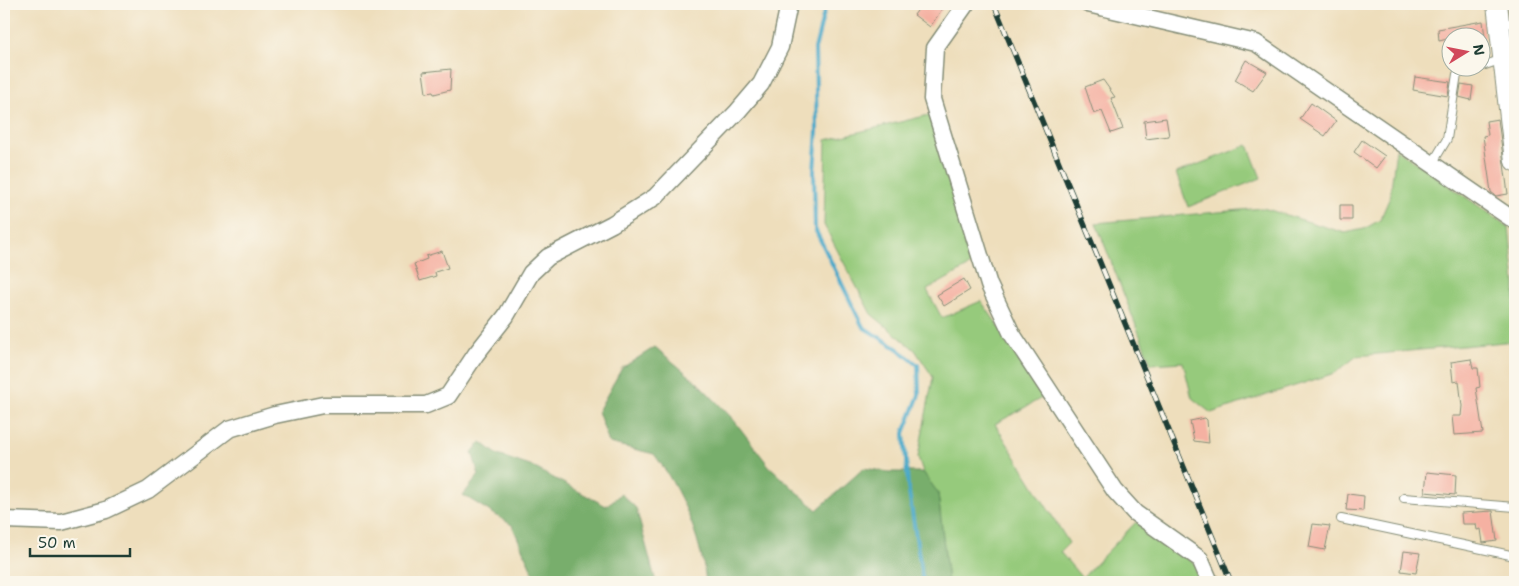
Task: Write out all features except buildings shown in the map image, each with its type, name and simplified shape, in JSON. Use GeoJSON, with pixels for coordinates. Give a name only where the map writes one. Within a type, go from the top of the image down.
{"type":"FeatureCollection","features":[{"type":"Feature","properties":{"kind":"street"},"geometry":{"type":"LineString","coordinates":[[4,520],[61,522],[106,510],[148,490],[229,429],[275,415],[322,405],[426,405],[448,396],[476,354],[506,316],[531,273],[548,257],[612,224],[655,197],[738,111],[761,84],[780,47],[790,4]]}},
{"type":"Feature","properties":{"kind":"street"},"geometry":{"type":"LineString","coordinates":[[966,4],[935,48],[932,99],[989,285],[1012,334],[1115,491],[1135,513],[1200,560],[1210,582]]}},
{"type":"Feature","properties":{"kind":"street"},"geometry":{"type":"LineString","coordinates":[[1088,4],[1256,42],[1515,221]]}},
{"type":"Feature","properties":{"kind":"street"},"geometry":{"type":"LineString","coordinates":[[1504,17],[1503,59],[1515,161]]}},
{"type":"Feature","properties":{"kind":"lane"},"geometry":{"type":"LineString","coordinates":[[1492,63],[1503,59]]}},
{"type":"Feature","properties":{"kind":"lane"},"geometry":{"type":"LineString","coordinates":[[1432,164],[1447,138],[1456,78]]}},
{"type":"Feature","properties":{"kind":"lane"},"geometry":{"type":"LineString","coordinates":[[1404,498],[1515,507]]}},
{"type":"Feature","properties":{"kind":"lane"},"geometry":{"type":"LineString","coordinates":[[1341,519],[1515,556]]}},
{"type":"Feature","properties":{"kind":"green space"},"geometry":{"type":"Polygon","coordinates":[[[929,115],[973,264],[927,290],[942,318],[981,301],[1047,395],[995,424],[1069,543],[1060,552],[1082,578],[1136,522],[1199,567],[1205,582],[948,582],[938,494],[923,472],[918,457],[933,377],[915,350],[871,314],[824,225],[826,140],[929,115]]]}},
{"type":"Feature","properties":{"kind":"green space"},"geometry":{"type":"Polygon","coordinates":[[[1248,145],[1261,178],[1188,207],[1176,173],[1248,145]]]}},
{"type":"Feature","properties":{"kind":"green space"},"geometry":{"type":"Polygon","coordinates":[[[1396,149],[1509,227],[1515,283],[1515,341],[1357,356],[1335,373],[1211,413],[1192,398],[1183,362],[1151,364],[1096,223],[1263,208],[1345,233],[1364,229],[1380,220],[1390,197],[1396,149]]]}},
{"type":"Feature","properties":{"kind":"green space"},"geometry":{"type":"Polygon","coordinates":[[[655,347],[698,383],[733,419],[769,466],[817,510],[864,468],[889,472],[923,472],[938,493],[948,582],[706,582],[700,548],[694,531],[681,498],[664,468],[654,454],[609,443],[598,411],[622,368],[655,347]]]}},
{"type":"Feature","properties":{"kind":"green space"},"geometry":{"type":"Polygon","coordinates":[[[481,442],[498,455],[533,467],[606,506],[621,494],[636,508],[656,582],[537,582],[512,525],[463,495],[479,475],[472,452],[481,442]]]}},
{"type":"Feature","properties":{"kind":"waterway"},"geometry":{"type":"LineString","coordinates":[[826,4],[815,49],[817,131],[814,171],[815,229],[863,327],[898,349],[918,365],[919,395],[904,433],[908,486],[923,582]]}},
{"type":"Feature","properties":{"kind":"railway"},"geometry":{"type":"LineString","coordinates":[[994,4],[1231,582]]}}]}
